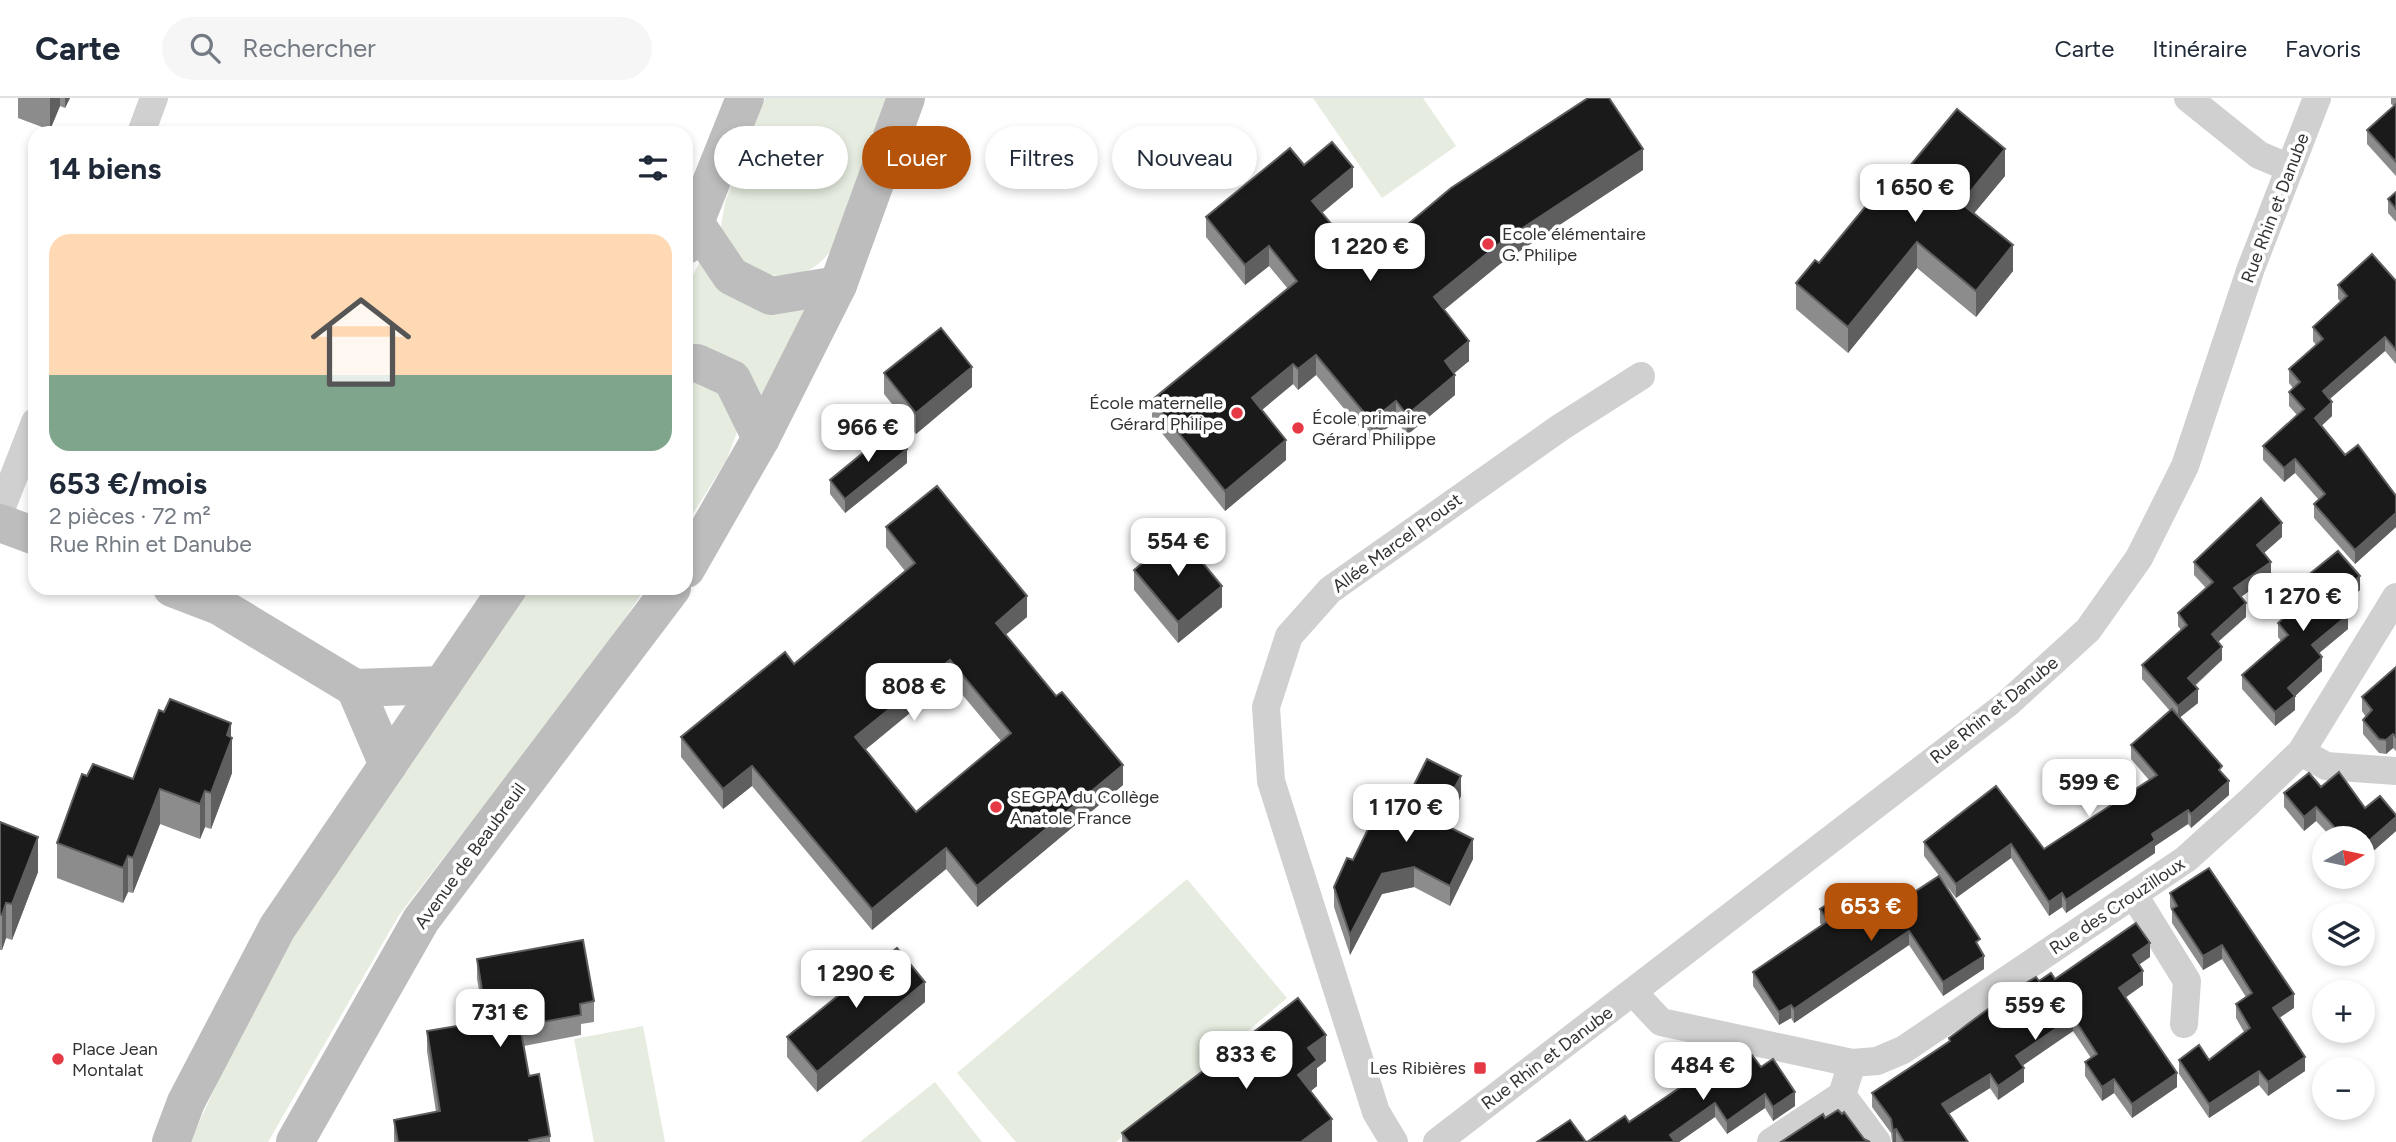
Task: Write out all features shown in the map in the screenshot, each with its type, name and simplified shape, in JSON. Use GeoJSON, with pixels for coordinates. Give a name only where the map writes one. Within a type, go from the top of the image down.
{"type":"FeatureCollection","features":[{"type":"Feature","properties":{"kind":"main road"},"geometry":{"type":"LineString","coordinates":[[693,229],[746,98]]}},
{"type":"Feature","properties":{"kind":"main road"},"geometry":{"type":"LineString","coordinates":[[693,557],[761,438],[838,285],[906,98]]}},
{"type":"Feature","properties":{"kind":"main road"},"geometry":{"type":"LineString","coordinates":[[693,236],[731,276],[771,296],[838,285]]}},
{"type":"Feature","properties":{"kind":"main road"},"geometry":{"type":"LineString","coordinates":[[693,364],[697,363],[732,379],[761,438]]}},
{"type":"Feature","properties":{"kind":"main road"},"geometry":{"type":"LineString","coordinates":[[0,523],[28,533]]}},
{"type":"Feature","properties":{"kind":"main road"},"geometry":{"type":"LineString","coordinates":[[190,595],[219,606],[355,688],[442,685]]}},
{"type":"Feature","properties":{"kind":"main road"},"geometry":{"type":"LineString","coordinates":[[171,1142],[186,1102],[277,928],[503,595]]}},
{"type":"Feature","properties":{"kind":"main road","name":"Avenue de Beaubreuil"},"geometry":{"type":"LineString","coordinates":[[295,1142],[421,920],[667,595]]}},
{"type":"Feature","properties":{"kind":"main road"},"geometry":{"type":"LineString","coordinates":[[355,688],[388,765]]}},
{"type":"Feature","properties":{"kind":"street"},"geometry":{"type":"LineString","coordinates":[[144,126],[154,98]]}},
{"type":"Feature","properties":{"kind":"street"},"geometry":{"type":"LineString","coordinates":[[2188,98],[2259,155],[2290,168]]}},
{"type":"Feature","properties":{"kind":"street","name":"Rue Rhin et Danube"},"geometry":{"type":"LineString","coordinates":[[1437,1142],[2007,704],[2088,630],[2139,558],[2185,466],[2251,268],[2317,98]]}},
{"type":"Feature","properties":{"kind":"street","name":"Allée Marcel Proust"},"geometry":{"type":"LineString","coordinates":[[1394,1142],[1376,1112],[1271,781],[1266,707],[1289,636],[1330,590],[1560,427],[1641,376]]}},
{"type":"Feature","properties":{"kind":"street"},"geometry":{"type":"LineString","coordinates":[[0,512],[28,440]]}},
{"type":"Feature","properties":{"kind":"street","name":"Rue des Crouzilloux"},"geometry":{"type":"LineString","coordinates":[[1633,992],[1661,1022],[1852,1063],[1877,1061],[1903,1050],[2186,859],[2301,752],[2396,597]]}},
{"type":"Feature","properties":{"kind":"street"},"geometry":{"type":"LineString","coordinates":[[2301,752],[2326,765],[2396,771]]}},
{"type":"Feature","properties":{"kind":"street"},"geometry":{"type":"LineString","coordinates":[[2134,895],[2187,981],[2184,1024]]}},
{"type":"Feature","properties":{"kind":"street"},"geometry":{"type":"LineString","coordinates":[[1771,1142],[1842,1095],[1852,1063]]}},
{"type":"Feature","properties":{"kind":"street"},"geometry":{"type":"LineString","coordinates":[[1842,1095],[1877,1142]]}},
{"type":"Feature","properties":{"kind":"shaded area"},"geometry":{"type":"Polygon","coordinates":[[[765,98],[890,98],[880,126],[862,126],[862,174],[837,242],[819,263],[799,274],[788,276],[748,271],[720,233],[725,202],[730,189],[848,189],[848,126],[754,126],[765,98]]]}},
{"type":"Feature","properties":{"kind":"shaded area"},"geometry":{"type":"Polygon","coordinates":[[[1313,98],[1423,98],[1456,146],[1382,198],[1313,98]]]}},
{"type":"Feature","properties":{"kind":"shaded area"},"geometry":{"type":"Polygon","coordinates":[[[703,256],[813,303],[757,409],[693,356],[693,275],[703,256]]]}},
{"type":"Feature","properties":{"kind":"shaded area"},"geometry":{"type":"Polygon","coordinates":[[[693,377],[725,395],[737,432],[727,459],[693,514],[693,377]]]}},
{"type":"Feature","properties":{"kind":"shaded area"},"geometry":{"type":"Polygon","coordinates":[[[520,595],[640,595],[601,655],[399,915],[268,1142],[190,1142],[272,964],[520,595]]]}},
{"type":"Feature","properties":{"kind":"shaded area"},"geometry":{"type":"Polygon","coordinates":[[[1187,879],[1287,998],[1116,1142],[1016,1142],[957,1073],[1187,879]]]}},
{"type":"Feature","properties":{"kind":"shaded area"},"geometry":{"type":"Polygon","coordinates":[[[643,1026],[665,1142],[594,1142],[574,1039],[643,1026]]]}},
{"type":"Feature","properties":{"kind":"shaded area"},"geometry":{"type":"Polygon","coordinates":[[[935,1082],[982,1142],[860,1142],[935,1082]]]}},
{"type":"Feature","properties":{"kind":"building"},"geometry":{"type":"Polygon","coordinates":[[[1588,98],[1609,98],[1643,149],[1500,243],[1434,297],[1469,341],[1445,361],[1455,375],[1407,415],[1396,401],[1371,421],[1316,355],[1298,369],[1293,364],[1252,398],[1286,440],[1225,491],[1152,400],[1297,281],[1269,246],[1245,265],[1206,217],[1240,189],[1257,189],[1257,175],[1290,148],[1304,165],[1332,142],[1353,167],[1312,201],[1363,262],[1451,188],[1588,98]]]}},
{"type":"Feature","properties":{"kind":"building"},"geometry":{"type":"Polygon","coordinates":[[[2396,104],[2396,162],[2367,130],[2396,104]]]}},
{"type":"Feature","properties":{"kind":"building"},"geometry":{"type":"Polygon","coordinates":[[[1957,109],[2005,149],[1961,203],[2013,245],[1976,291],[1917,242],[1848,327],[1796,283],[1815,260],[1819,263],[1879,190],[1886,195],[1957,109]]]}},
{"type":"Feature","properties":{"kind":"building"},"geometry":{"type":"Polygon","coordinates":[[[2396,192],[2396,209],[2388,199],[2396,192]]]}},
{"type":"Feature","properties":{"kind":"building"},"geometry":{"type":"Polygon","coordinates":[[[2372,254],[2396,281],[2396,350],[2385,337],[2323,391],[2332,402],[2315,418],[2345,455],[2358,445],[2396,496],[2396,513],[2355,550],[2314,504],[2325,494],[2295,459],[2284,468],[2263,446],[2304,409],[2289,392],[2300,382],[2289,369],[2323,339],[2313,327],[2347,296],[2338,285],[2372,254]]]}},
{"type":"Feature","properties":{"kind":"building"},"geometry":{"type":"Polygon","coordinates":[[[941,328],[972,367],[916,413],[884,373],[941,328]]]}},
{"type":"Feature","properties":{"kind":"building"},"geometry":{"type":"Polygon","coordinates":[[[891,430],[907,449],[845,499],[830,480],[891,430]]]}},
{"type":"Feature","properties":{"kind":"building"},"geometry":{"type":"Polygon","coordinates":[[[937,486],[1027,596],[996,623],[1056,696],[1062,692],[1123,765],[977,886],[946,848],[872,909],[752,766],[723,789],[681,737],[785,652],[794,664],[915,563],[886,527],[937,486]],[[950,660],[855,737],[916,812],[1011,733],[950,660]]]}},
{"type":"Feature","properties":{"kind":"building"},"geometry":{"type":"Polygon","coordinates":[[[2261,498],[2282,523],[2257,545],[2271,562],[2234,588],[2246,603],[2212,634],[2222,647],[2188,678],[2198,689],[2178,706],[2142,665],[2187,625],[2178,613],[2213,582],[2194,562],[2261,498]]]}},
{"type":"Feature","properties":{"kind":"building"},"geometry":{"type":"Polygon","coordinates":[[[1178,533],[1222,586],[1178,622],[1134,570],[1178,533]]]}},
{"type":"Feature","properties":{"kind":"building"},"geometry":{"type":"Polygon","coordinates":[[[2338,551],[2360,576],[2334,599],[2348,615],[2312,645],[2322,657],[2288,688],[2295,696],[2275,712],[2242,675],[2288,635],[2278,623],[2313,592],[2302,580],[2338,551]]]}},
{"type":"Feature","properties":{"kind":"building"},"geometry":{"type":"Polygon","coordinates":[[[2396,667],[2396,737],[2393,734],[2386,740],[2379,739],[2363,720],[2372,710],[2362,697],[2396,667]]]}},
{"type":"Feature","properties":{"kind":"building"},"geometry":{"type":"Polygon","coordinates":[[[170,699],[231,723],[227,735],[232,738],[211,793],[205,791],[200,804],[160,789],[133,858],[128,856],[123,868],[57,843],[82,774],[87,776],[93,764],[133,779],[159,710],[164,712],[170,699]]]}},
{"type":"Feature","properties":{"kind":"building"},"geometry":{"type":"Polygon","coordinates":[[[2172,709],[2222,766],[2219,770],[2229,781],[2191,814],[2188,810],[2152,834],[2155,840],[2066,900],[2062,893],[2049,902],[2011,844],[1956,884],[1924,842],[1996,786],[2044,849],[2157,775],[2131,745],[2172,709]]]}},
{"type":"Feature","properties":{"kind":"building"},"geometry":{"type":"Polygon","coordinates":[[[1427,759],[1461,776],[1437,821],[1473,839],[1450,886],[1414,867],[1382,874],[1350,935],[1334,887],[1347,858],[1353,860],[1369,827],[1397,819],[1427,759]]]}},
{"type":"Feature","properties":{"kind":"building"},"geometry":{"type":"Polygon","coordinates":[[[2339,772],[2365,808],[2380,796],[2396,817],[2375,836],[2375,826],[2333,826],[2316,807],[2304,817],[2284,793],[2309,773],[2321,787],[2339,772]]]}},
{"type":"Feature","properties":{"kind":"building"},"geometry":{"type":"Polygon","coordinates":[[[0,822],[38,837],[12,904],[6,903],[2,915],[0,914],[0,822]]]}},
{"type":"Feature","properties":{"kind":"building"},"geometry":{"type":"Polygon","coordinates":[[[2209,868],[2294,994],[2273,1008],[2305,1057],[2268,1082],[2259,1071],[2209,1104],[2179,1060],[2199,1045],[2209,1060],[2250,1028],[2236,1004],[2252,993],[2222,945],[2203,956],[2172,909],[2177,906],[2170,893],[2209,868]]]}},
{"type":"Feature","properties":{"kind":"building"},"geometry":{"type":"Polygon","coordinates":[[[1939,876],[1980,939],[1976,942],[1984,956],[1943,982],[1909,931],[1794,1009],[1791,1005],[1779,1012],[1753,972],[1828,921],[1820,909],[1847,891],[1856,903],[1867,896],[1879,915],[1939,876]]]}},
{"type":"Feature","properties":{"kind":"building"},"geometry":{"type":"Polygon","coordinates":[[[2136,923],[2150,943],[2133,955],[2143,971],[2119,988],[2177,1073],[2132,1104],[2114,1079],[2102,1087],[2085,1062],[2097,1054],[2073,1017],[2016,1056],[2024,1068],[1998,1086],[1990,1074],[1942,1104],[1968,1142],[1904,1142],[1896,1129],[1893,1131],[1891,1119],[1872,1093],[1950,1041],[1949,1038],[2011,992],[2036,977],[2039,981],[2051,973],[2055,979],[2136,923]]]}},
{"type":"Feature","properties":{"kind":"building"},"geometry":{"type":"Polygon","coordinates":[[[583,940],[594,1001],[580,1004],[581,1015],[520,1026],[529,1076],[539,1074],[550,1136],[529,1142],[398,1142],[394,1120],[440,1111],[427,1031],[475,1023],[470,992],[482,990],[477,959],[583,940]]]}},
{"type":"Feature","properties":{"kind":"building"},"geometry":{"type":"Polygon","coordinates":[[[897,948],[925,982],[817,1072],[787,1037],[897,948]]]}},
{"type":"Feature","properties":{"kind":"building"},"geometry":{"type":"Polygon","coordinates":[[[1298,998],[1326,1035],[1308,1048],[1317,1060],[1298,1075],[1332,1119],[1301,1142],[1129,1142],[1122,1133],[1298,998]]]}},
{"type":"Feature","properties":{"kind":"building"},"geometry":{"type":"Polygon","coordinates":[[[1752,1055],[1761,1067],[1773,1059],[1795,1092],[1773,1107],[1765,1094],[1727,1121],[1715,1103],[1670,1135],[1675,1142],[1587,1142],[1625,1116],[1629,1122],[1706,1070],[1713,1081],[1752,1055]]]}},
{"type":"Feature","properties":{"kind":"building"},"geometry":{"type":"Polygon","coordinates":[[[1838,1110],[1842,1114],[1844,1112],[1864,1139],[1870,1142],[1781,1142],[1823,1114],[1825,1118],[1838,1110]]]}},
{"type":"Feature","properties":{"kind":"building"},"geometry":{"type":"Polygon","coordinates":[[[1570,1120],[1586,1142],[1537,1142],[1570,1120]]]}},
{"type":"Feature","properties":{"kind":"place","name":"Ecole élémentaire G. Philipe"},"geometry":{"type":"Point","coordinates":[1488,244]}},
{"type":"Feature","properties":{"kind":"place","name":"École maternelle Gérard Philipe"},"geometry":{"type":"Point","coordinates":[1237,413]}},
{"type":"Feature","properties":{"kind":"place","name":"École primaire Gérard Philippe"},"geometry":{"type":"Point","coordinates":[1298,428]}},
{"type":"Feature","properties":{"kind":"place","name":"SEGPA du Collège Anatole France"},"geometry":{"type":"Point","coordinates":[996,807]}},
{"type":"Feature","properties":{"kind":"place","name":"Place Jean Montalat"},"geometry":{"type":"Point","coordinates":[58,1059]}},
{"type":"Feature","properties":{"kind":"place","name":"Les Ribières"},"geometry":{"type":"Point","coordinates":[1480,1068]}}]}
